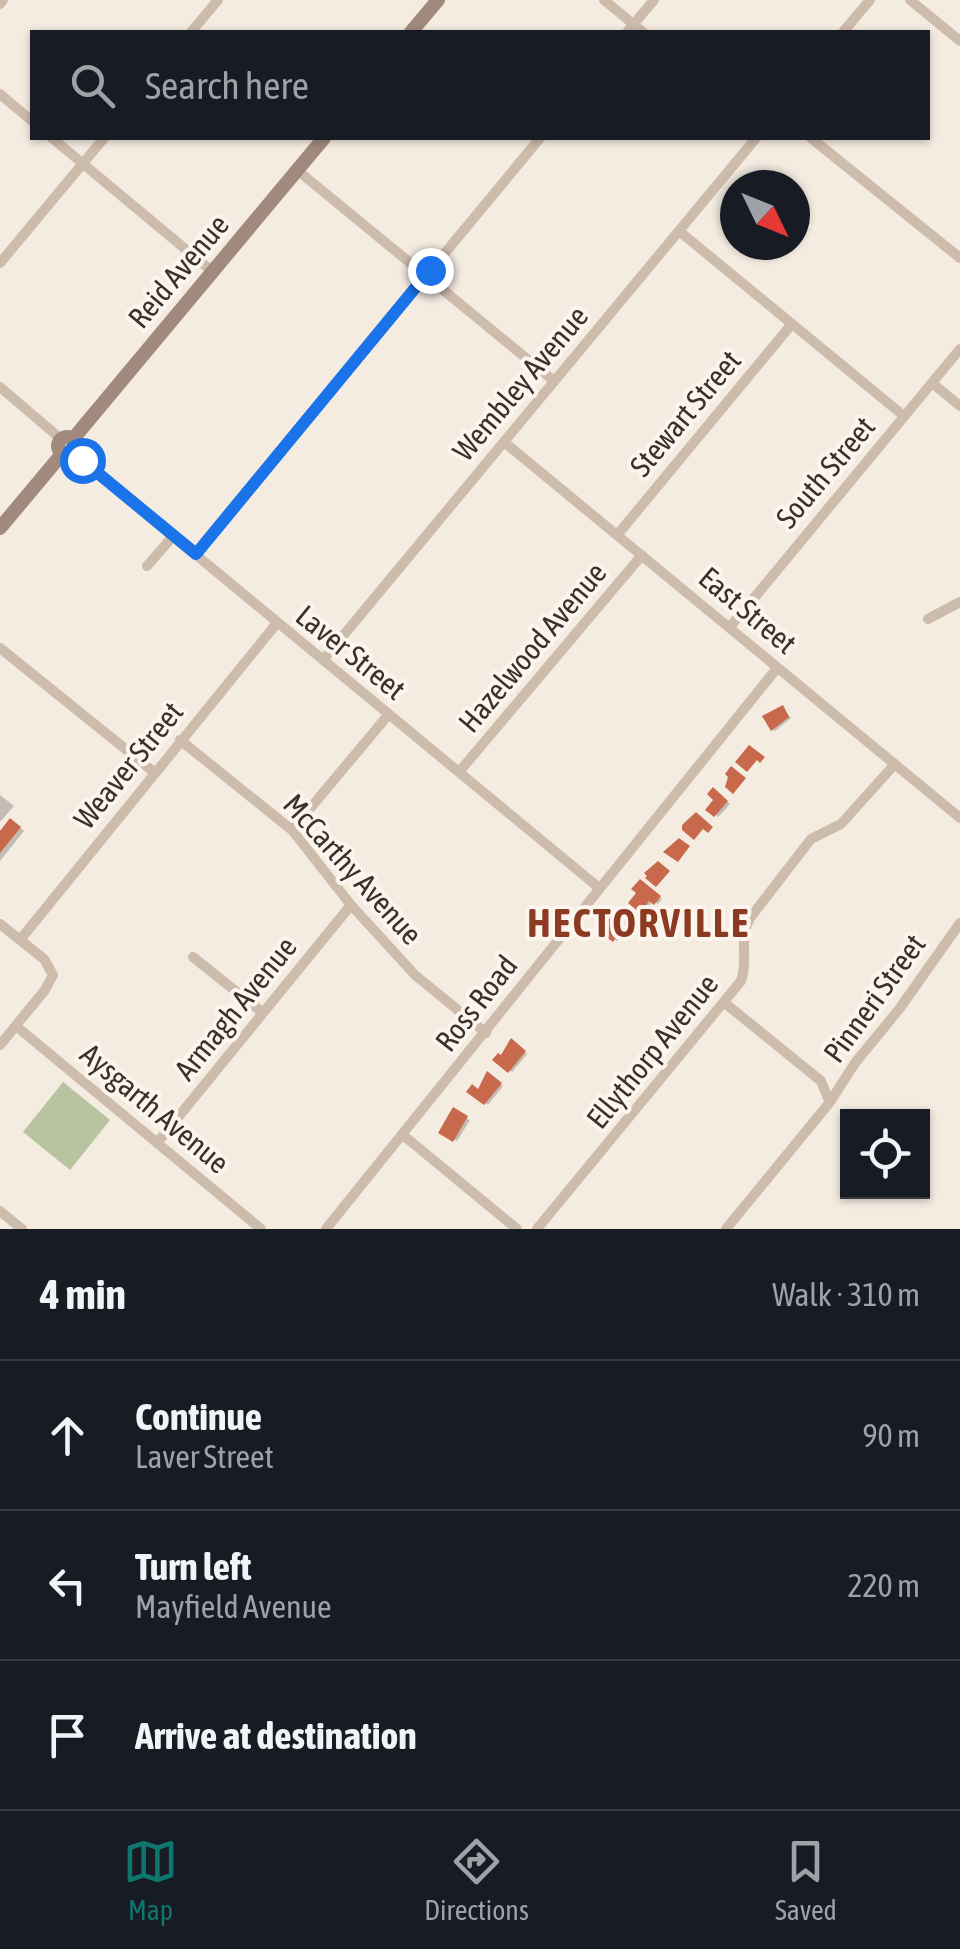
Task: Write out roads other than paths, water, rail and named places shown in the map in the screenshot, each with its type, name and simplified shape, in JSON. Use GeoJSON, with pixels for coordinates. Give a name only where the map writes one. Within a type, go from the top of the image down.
{"type":"FeatureCollection","features":[{"type":"Feature","properties":{"kind":"street"},"geometry":{"type":"LineString","coordinates":[[193,30],[218,0]]}},
{"type":"Feature","properties":{"kind":"street"},"geometry":{"type":"LineString","coordinates":[[413,30],[438,0]]}},
{"type":"Feature","properties":{"kind":"street"},"geometry":{"type":"LineString","coordinates":[[604,0],[635,30],[654,0]]}},
{"type":"Feature","properties":{"kind":"street"},"geometry":{"type":"LineString","coordinates":[[845,30],[870,0]]}},
{"type":"Feature","properties":{"kind":"street"},"geometry":{"type":"LineString","coordinates":[[910,0],[960,41]]}},
{"type":"Feature","properties":{"kind":"street"},"geometry":{"type":"LineString","coordinates":[[0,94],[30,120]]}},
{"type":"Feature","properties":{"kind":"street"},"geometry":{"type":"LineString","coordinates":[[54,140],[213,272]]}},
{"type":"Feature","properties":{"kind":"street"},"geometry":{"type":"LineString","coordinates":[[0,263],[102,140]]}},
{"type":"Feature","properties":{"kind":"street","name":"Reid Avenue"},"geometry":{"type":"LineString","coordinates":[[0,528],[322,140]]}},
{"type":"Feature","properties":{"kind":"street"},"geometry":{"type":"LineString","coordinates":[[196,554],[538,140]]}},
{"type":"Feature","properties":{"kind":"street","name":"Wembley Avenue"},"geometry":{"type":"LineString","coordinates":[[323,660],[754,140]]}},
{"type":"Feature","properties":{"kind":"street"},"geometry":{"type":"LineString","coordinates":[[813,140],[960,258]]}},
{"type":"Feature","properties":{"kind":"street"},"geometry":{"type":"LineString","coordinates":[[297,170],[554,381]]}},
{"type":"Feature","properties":{"kind":"street"},"geometry":{"type":"LineString","coordinates":[[679,231],[904,416]]}},
{"type":"Feature","properties":{"kind":"street","name":"Stewart Street"},"geometry":{"type":"LineString","coordinates":[[618,534],[792,325]]}},
{"type":"Feature","properties":{"kind":"street","name":"South Street"},"geometry":{"type":"LineString","coordinates":[[730,627],[960,349]]}},
{"type":"Feature","properties":{"kind":"street"},"geometry":{"type":"LineString","coordinates":[[932,383],[960,406]]}},
{"type":"Feature","properties":{"kind":"street","name":"Laver Street"},"geometry":{"type":"LineString","coordinates":[[0,387],[277,623],[598,887]]}},
{"type":"Feature","properties":{"kind":"street","name":"East Street"},"geometry":{"type":"LineString","coordinates":[[504,442],[960,818]]}},
{"type":"Feature","properties":{"kind":"street"},"geometry":{"type":"LineString","coordinates":[[147,566],[174,536]]}},
{"type":"Feature","properties":{"kind":"street","name":"Hazelwood Avenue"},"geometry":{"type":"LineString","coordinates":[[459,772],[642,555]]}},
{"type":"Feature","properties":{"kind":"street"},"geometry":{"type":"LineString","coordinates":[[928,619],[960,602]]}},
{"type":"Feature","properties":{"kind":"street","name":"Weaver Street"},"geometry":{"type":"LineString","coordinates":[[20,940],[277,623]]}},
{"type":"Feature","properties":{"kind":"street"},"geometry":{"type":"LineString","coordinates":[[0,648],[154,772]]}},
{"type":"Feature","properties":{"kind":"street","name":"Ross Road"},"geometry":{"type":"LineString","coordinates":[[326,1229],[777,668]]}},
{"type":"Feature","properties":{"kind":"street"},"geometry":{"type":"LineString","coordinates":[[292,830],[388,714]]}},
{"type":"Feature","properties":{"kind":"street","name":"McCarthy Avenue"},"geometry":{"type":"LineString","coordinates":[[180,740],[292,830],[351,904],[415,974],[486,1032]]}},
{"type":"Feature","properties":{"kind":"street","name":"Ellythorp Avenue"},"geometry":{"type":"LineString","coordinates":[[537,1229],[726,1004],[746,970],[742,931],[750,918],[812,839],[841,824],[895,764]]}},
{"type":"Feature","properties":{"kind":"street","name":"Armagh Avenue"},"geometry":{"type":"LineString","coordinates":[[158,1143],[351,904]]}},
{"type":"Feature","properties":{"kind":"street"},"geometry":{"type":"LineString","coordinates":[[0,924],[44,959],[53,975],[0,1045]]}},
{"type":"Feature","properties":{"kind":"street","name":"Pinneri Street"},"geometry":{"type":"LineString","coordinates":[[726,1229],[830,1102],[960,924]]}},
{"type":"Feature","properties":{"kind":"street"},"geometry":{"type":"LineString","coordinates":[[193,958],[262,1013]]}},
{"type":"Feature","properties":{"kind":"street"},"geometry":{"type":"LineString","coordinates":[[726,1004],[821,1081],[830,1102]]}},
{"type":"Feature","properties":{"kind":"street","name":"Aysgarth Avenue"},"geometry":{"type":"LineString","coordinates":[[16,1026],[261,1229]]}},
{"type":"Feature","properties":{"kind":"street"},"geometry":{"type":"LineString","coordinates":[[402,1134],[518,1229]]}},
{"type":"Feature","properties":{"kind":"street"},"geometry":{"type":"LineString","coordinates":[[0,1211],[22,1229]]}},
{"type":"Feature","properties":{"kind":"district","name":"HECTORVILLE"},"geometry":{"type":"Point","coordinates":[639,922]}}]}
